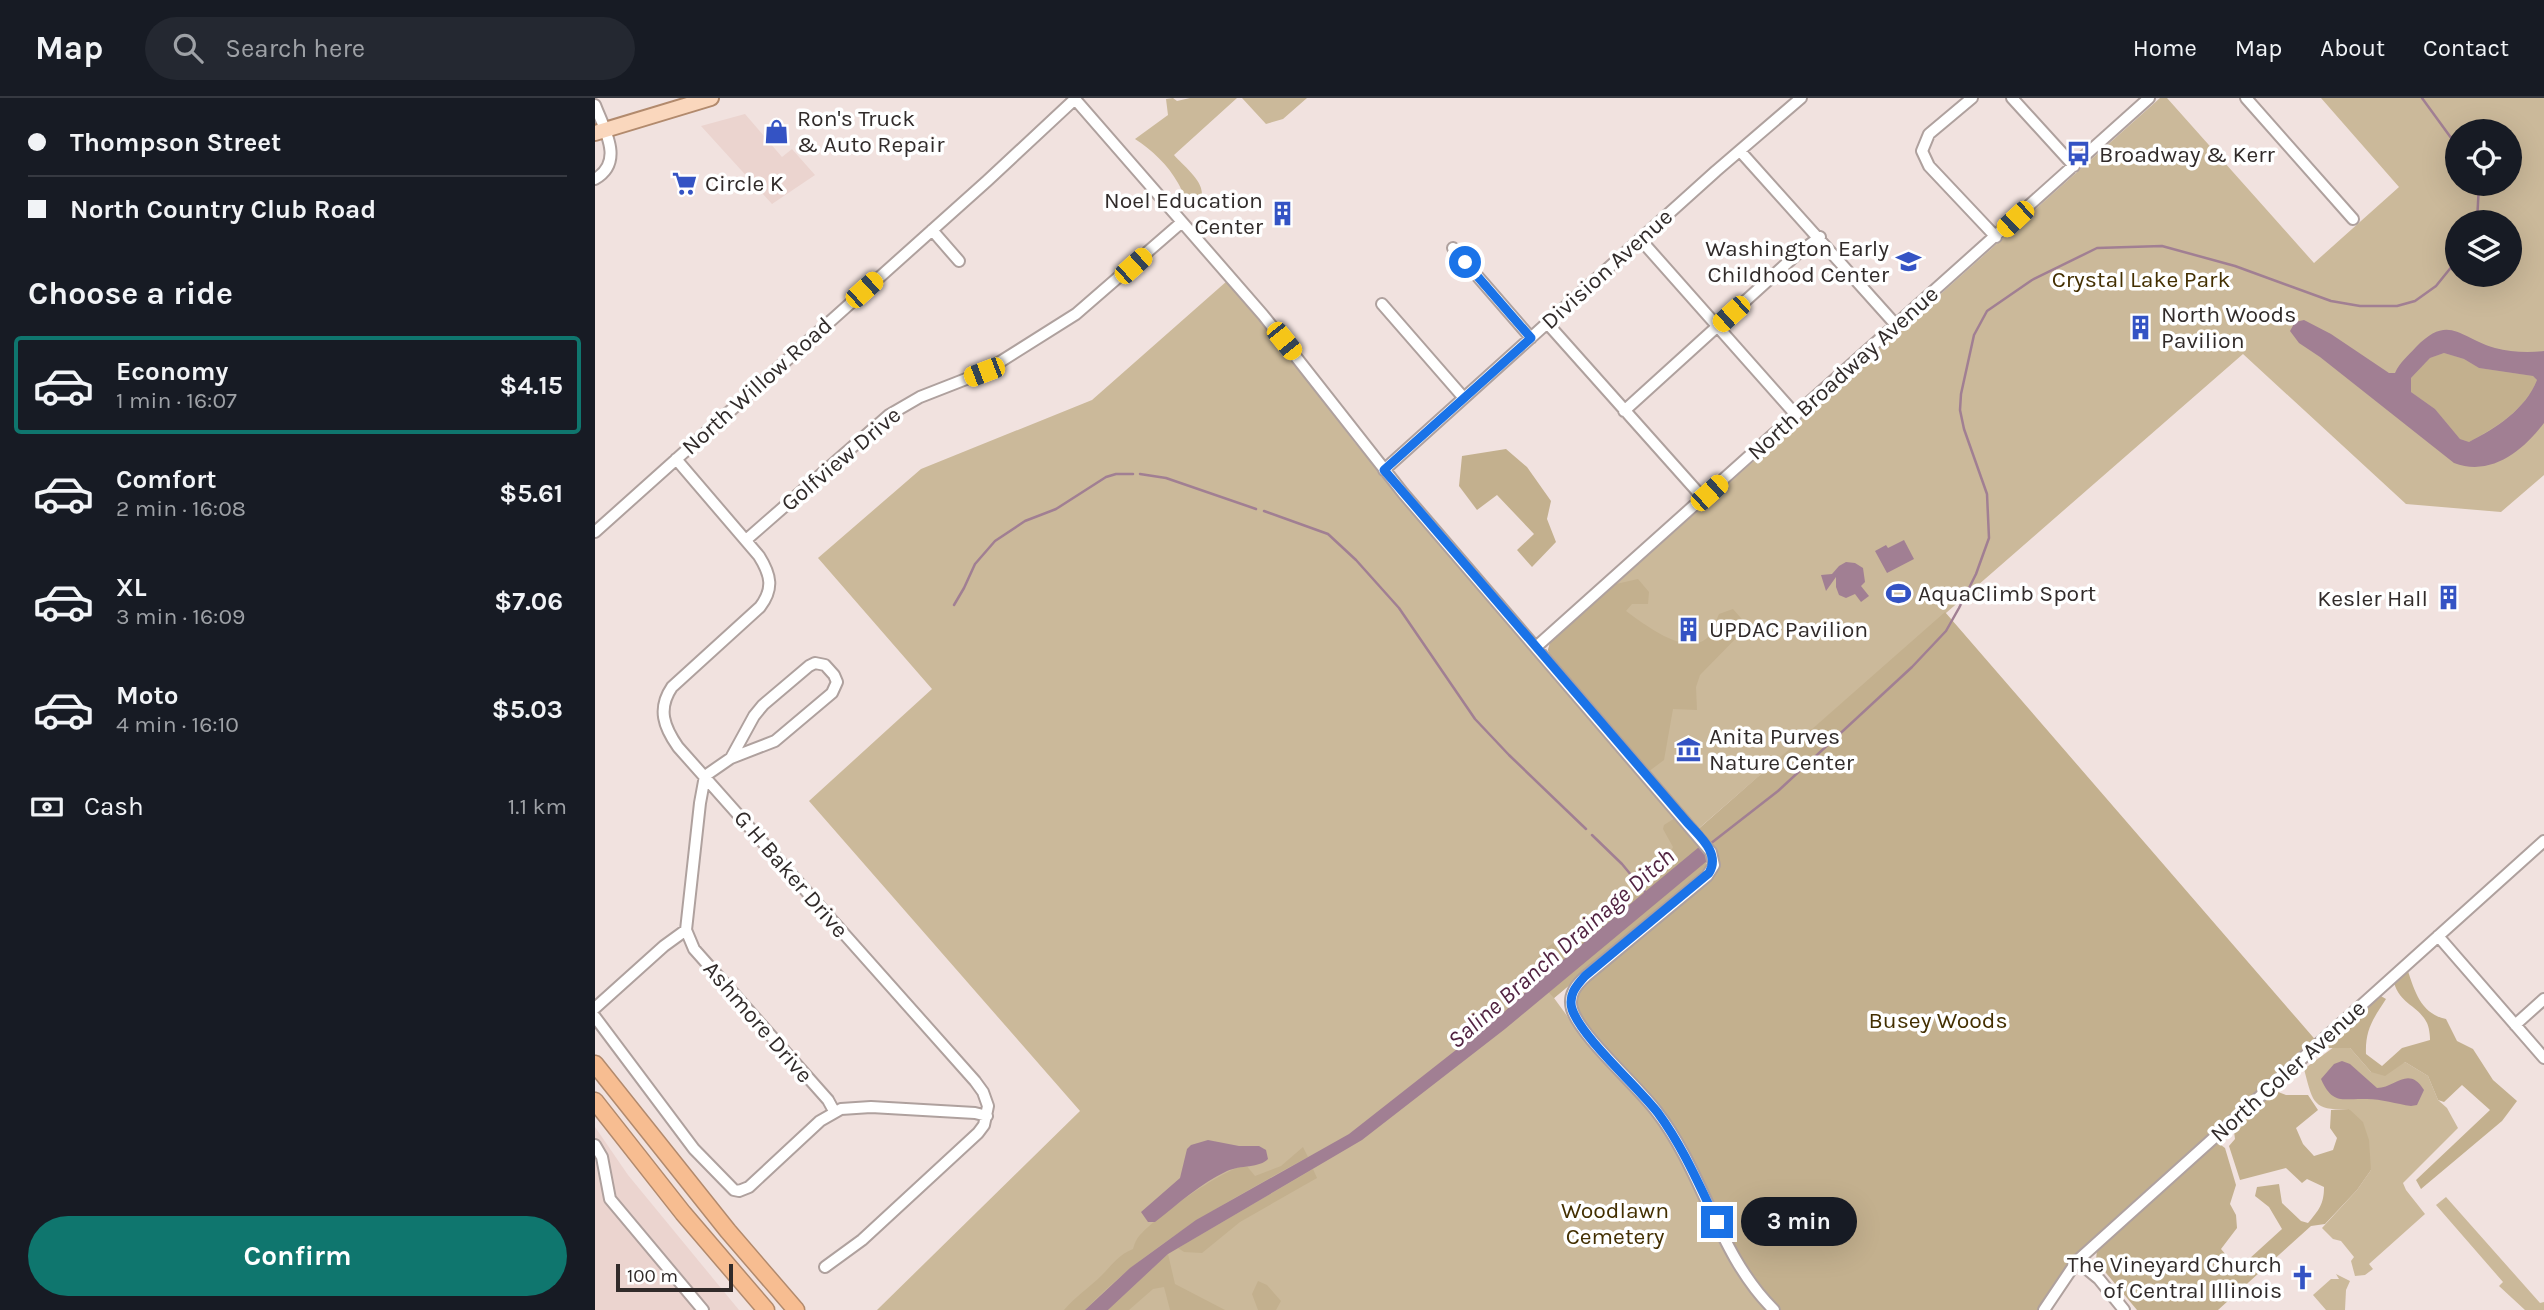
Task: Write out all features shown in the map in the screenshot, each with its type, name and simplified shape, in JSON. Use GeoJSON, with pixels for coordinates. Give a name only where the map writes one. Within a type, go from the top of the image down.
{"type":"FeatureCollection","features":[{"type":"Feature","properties":{"kind":"highway"},"geometry":{"type":"LineString","coordinates":[[595,1064],[727,1231],[796,1310]]}},
{"type":"Feature","properties":{"kind":"highway"},"geometry":{"type":"LineString","coordinates":[[595,1101],[683,1213],[766,1310]]}},
{"type":"Feature","properties":{"kind":"main road"},"geometry":{"type":"LineString","coordinates":[[600,131],[711,98]]}},
{"type":"Feature","properties":{"kind":"street"},"geometry":{"type":"LineString","coordinates":[[1075,98],[1290,348],[1384,470],[1706,845],[1714,860],[1709,873],[1585,976],[1576,987],[1571,1002],[1576,1017],[1584,1028],[1638,1089],[1676,1138],[1727,1244],[1755,1289],[1774,1310]]}},
{"type":"Feature","properties":{"kind":"street","name":"North Willow Road"},"geometry":{"type":"LineString","coordinates":[[595,532],[1075,98]]}},
{"type":"Feature","properties":{"kind":"street","name":"Division Avenue"},"geometry":{"type":"LineString","coordinates":[[1384,470],[1801,98]]}},
{"type":"Feature","properties":{"kind":"street"},"geometry":{"type":"LineString","coordinates":[[1972,98],[1929,134],[1922,150],[1929,166],[1996,237]]}},
{"type":"Feature","properties":{"kind":"street"},"geometry":{"type":"LineString","coordinates":[[2012,98],[2074,166]]}},
{"type":"Feature","properties":{"kind":"street","name":"North Broadway Avenue"},"geometry":{"type":"LineString","coordinates":[[1536,647],[2150,98]]}},
{"type":"Feature","properties":{"kind":"street"},"geometry":{"type":"LineString","coordinates":[[2246,98],[2353,219]]}},
{"type":"Feature","properties":{"kind":"street"},"geometry":{"type":"LineString","coordinates":[[595,105],[600,131],[612,156],[607,169],[595,179]]}},
{"type":"Feature","properties":{"kind":"street"},"geometry":{"type":"LineString","coordinates":[[1740,151],[1896,325]]}},
{"type":"Feature","properties":{"kind":"street","name":"Golfview Drive"},"geometry":{"type":"LineString","coordinates":[[746,540],[889,415],[920,397],[984,372],[1076,314],[1182,222]]}},
{"type":"Feature","properties":{"kind":"street"},"geometry":{"type":"LineString","coordinates":[[932,230],[959,261]]}},
{"type":"Feature","properties":{"kind":"street"},"geometry":{"type":"LineString","coordinates":[[1624,411],[1819,237]]}},
{"type":"Feature","properties":{"kind":"street"},"geometry":{"type":"LineString","coordinates":[[1640,239],[1796,415]]}},
{"type":"Feature","properties":{"kind":"street"},"geometry":{"type":"LineString","coordinates":[[1453,248],[1531,338]]}},
{"type":"Feature","properties":{"kind":"street"},"geometry":{"type":"LineString","coordinates":[[1382,304],[1463,397]]}},
{"type":"Feature","properties":{"kind":"street"},"geometry":{"type":"LineString","coordinates":[[1547,323],[1703,498]]}},
{"type":"Feature","properties":{"kind":"street","name":"G H Baker Drive"},"geometry":{"type":"LineString","coordinates":[[676,459],[746,540],[767,569],[770,582],[768,594],[754,614],[672,687],[664,702],[663,718],[670,735],[975,1081],[986,1098],[987,1116]]}},
{"type":"Feature","properties":{"kind":"street"},"geometry":{"type":"LineString","coordinates":[[595,1008],[685,930],[705,776],[731,758],[775,741],[832,693],[837,682],[829,668],[820,663],[809,666],[763,705],[731,758]]}},
{"type":"Feature","properties":{"kind":"street","name":"North Coler Avenue"},"geometry":{"type":"LineString","coordinates":[[2044,1310],[2077,1261],[2544,841]]}},
{"type":"Feature","properties":{"kind":"street","name":"Ashmore Drive"},"geometry":{"type":"LineString","coordinates":[[685,930],[694,949],[828,1100],[834,1111]]}},
{"type":"Feature","properties":{"kind":"street"},"geometry":{"type":"LineString","coordinates":[[2438,936],[2544,1058]]}},
{"type":"Feature","properties":{"kind":"street"},"geometry":{"type":"LineString","coordinates":[[2515,1026],[2544,999]]}},
{"type":"Feature","properties":{"kind":"street"},"geometry":{"type":"LineString","coordinates":[[595,1017],[707,1164],[734,1190],[745,1190],[834,1111],[851,1107],[871,1107],[987,1116],[984,1125],[969,1143],[862,1240],[825,1267]]}},
{"type":"Feature","properties":{"kind":"street"},"geometry":{"type":"LineString","coordinates":[[595,1145],[602,1157],[610,1199],[703,1310]]}},
{"type":"Feature","properties":{"kind":"street"},"geometry":{"type":"LineString","coordinates":[[2077,1261],[2099,1279],[2124,1310]]}},
{"type":"Feature","properties":{"kind":"shaded area"},"geometry":{"type":"Polygon","coordinates":[[[745,114],[782,157],[792,149],[815,175],[772,204],[701,126],[745,114]]]}},
{"type":"Feature","properties":{"kind":"shaded area"},"geometry":{"type":"Polygon","coordinates":[[[2304,320],[2331,334],[2389,373],[2395,373],[2416,347],[2437,331],[2455,331],[2501,349],[2519,352],[2544,351],[2544,423],[2526,443],[2505,459],[2481,467],[2454,463],[2299,343],[2290,331],[2295,322],[2304,320]],[[2444,353],[2430,358],[2411,378],[2411,392],[2435,409],[2460,439],[2469,442],[2489,431],[2517,409],[2532,391],[2537,380],[2533,376],[2479,368],[2464,359],[2444,353]]]}},
{"type":"Feature","properties":{"kind":"shaded area"},"geometry":{"type":"Polygon","coordinates":[[[1904,540],[1914,559],[1887,573],[1875,551],[1904,540]]]}},
{"type":"Feature","properties":{"kind":"shaded area"},"geometry":{"type":"Polygon","coordinates":[[[1846,562],[1863,568],[1865,582],[1861,586],[1869,596],[1861,602],[1855,594],[1846,598],[1839,595],[1836,577],[1826,591],[1821,575],[1832,574],[1846,562]]]}},
{"type":"Feature","properties":{"kind":"shaded area"},"geometry":{"type":"Polygon","coordinates":[[[1699,847],[1707,861],[1505,1029],[1362,1140],[1168,1254],[1108,1310],[1085,1310],[1130,1268],[1196,1220],[1349,1134],[1503,1013],[1699,847]]]}},
{"type":"Feature","properties":{"kind":"shaded area"},"geometry":{"type":"Polygon","coordinates":[[[2342,1061],[2350,1064],[2377,1088],[2407,1078],[2413,1079],[2424,1090],[2417,1105],[2411,1106],[2372,1099],[2339,1099],[2325,1088],[2321,1079],[2334,1064],[2342,1061]]]}},
{"type":"Feature","properties":{"kind":"shaded area"},"geometry":{"type":"Polygon","coordinates":[[[595,1127],[628,1175],[739,1310],[595,1310],[595,1127]]]}},
{"type":"Feature","properties":{"kind":"shaded area"},"geometry":{"type":"Polygon","coordinates":[[[1208,1140],[1239,1146],[1259,1146],[1266,1150],[1268,1159],[1260,1164],[1232,1169],[1217,1176],[1155,1222],[1148,1222],[1141,1212],[1180,1178],[1187,1149],[1191,1145],[1208,1140]]]}},
{"type":"Feature","properties":{"kind":"green space"},"geometry":{"type":"Polygon","coordinates":[[[1173,98],[1177,101],[1190,98],[1237,98],[1174,155],[1194,176],[1201,188],[1200,201],[1190,198],[1195,205],[1192,207],[1164,164],[1135,139],[1168,115],[1166,99],[1173,98]]]}},
{"type":"Feature","properties":{"kind":"green space"},"geometry":{"type":"Polygon","coordinates":[[[1242,98],[1307,98],[1283,119],[1266,124],[1242,98]]]}},
{"type":"Feature","properties":{"kind":"green space","name":"Crystal Lake Park"},"geometry":{"type":"Polygon","coordinates":[[[2160,98],[2167,98],[2314,263],[2399,187],[2321,98],[2544,98],[2544,475],[2501,512],[2406,504],[2243,354],[1697,830],[1548,650],[1550,643],[2160,98]]]}},
{"type":"Feature","properties":{"kind":"green space","name":"Woodlawn Cemetery"},"geometry":{"type":"Polygon","coordinates":[[[1227,281],[1355,443],[1707,857],[1705,871],[1554,998],[1576,1028],[1644,1103],[1673,1143],[1768,1310],[877,1310],[1080,1111],[809,801],[932,689],[818,558],[921,469],[1092,400],[1227,281]]]}},
{"type":"Feature","properties":{"kind":"green space"},"geometry":{"type":"Polygon","coordinates":[[[2444,353],[2464,359],[2479,368],[2533,376],[2537,380],[2532,391],[2517,409],[2499,424],[2469,442],[2460,439],[2435,409],[2411,392],[2411,378],[2430,358],[2444,353]]]}},
{"type":"Feature","properties":{"kind":"green space"},"geometry":{"type":"Polygon","coordinates":[[[1506,449],[1527,467],[1551,501],[1547,519],[1556,542],[1532,567],[1517,550],[1534,534],[1497,495],[1477,510],[1459,486],[1462,456],[1506,449]]]}},
{"type":"Feature","properties":{"kind":"green space"},"geometry":{"type":"Polygon","coordinates":[[[1638,579],[1649,592],[1648,604],[1632,604],[1626,611],[1667,637],[1691,644],[1701,642],[1710,635],[1719,614],[1733,609],[1748,626],[1700,675],[1696,687],[1697,710],[1673,709],[1664,760],[1648,772],[1551,659],[1548,650],[1550,643],[1616,584],[1638,579]]]}},
{"type":"Feature","properties":{"kind":"green space","name":"Busey Woods"},"geometry":{"type":"Polygon","coordinates":[[[1945,612],[2319,1044],[2077,1261],[2044,1310],[1774,1310],[1755,1289],[1676,1138],[1584,1028],[1572,995],[1714,865],[1695,832],[1945,612]]]}},
{"type":"Feature","properties":{"kind":"green space"},"geometry":{"type":"Polygon","coordinates":[[[1675,818],[1707,857],[1705,871],[1554,998],[1536,979],[1535,968],[1540,952],[1607,908],[1669,856],[1673,847],[1663,829],[1664,825],[1675,818]]]}},
{"type":"Feature","properties":{"kind":"green space"},"geometry":{"type":"Polygon","coordinates":[[[2408,971],[2417,995],[2425,1007],[2446,1019],[2457,1041],[2473,1049],[2493,1080],[2517,1101],[2502,1121],[2421,1189],[2416,1180],[2490,1110],[2462,1085],[2444,1102],[2438,1100],[2428,1076],[2405,1062],[2385,1076],[2371,1072],[2350,1048],[2325,1048],[2329,1039],[2379,995],[2386,999],[2371,1025],[2366,1054],[2382,1066],[2402,1048],[2430,1040],[2423,1017],[2405,1001],[2394,983],[2408,971]]]}},
{"type":"Feature","properties":{"kind":"green space"},"geometry":{"type":"Polygon","coordinates":[[[2334,1047],[2350,1048],[2371,1072],[2405,1062],[2428,1076],[2438,1100],[2447,1108],[2458,1128],[2403,1183],[2425,1214],[2369,1264],[2373,1269],[2365,1275],[2355,1276],[2351,1261],[2354,1257],[2341,1241],[2333,1239],[2322,1228],[2357,1190],[2371,1170],[2349,1109],[2321,1106],[2312,1097],[2304,1069],[2334,1047]]]}},
{"type":"Feature","properties":{"kind":"green space"},"geometry":{"type":"Polygon","coordinates":[[[2273,1090],[2286,1095],[2308,1095],[2318,1110],[2296,1128],[2303,1144],[2314,1156],[2333,1150],[2337,1138],[2330,1128],[2331,1110],[2349,1109],[2363,1122],[2369,1140],[2371,1170],[2357,1190],[2325,1224],[2311,1226],[2218,1310],[2137,1310],[2096,1261],[2097,1248],[2218,1143],[2225,1148],[2236,1185],[2230,1204],[2236,1215],[2237,1228],[2221,1249],[2238,1269],[2282,1229],[2269,1207],[2255,1196],[2257,1187],[2279,1184],[2282,1203],[2301,1221],[2308,1223],[2318,1210],[2324,1187],[2307,1179],[2302,1183],[2286,1168],[2240,1180],[2229,1146],[2235,1139],[2233,1124],[2273,1090]]]}},
{"type":"Feature","properties":{"kind":"green space"},"geometry":{"type":"Polygon","coordinates":[[[1303,1147],[1308,1157],[1219,1207],[1162,1244],[1109,1286],[1085,1310],[1064,1310],[1119,1257],[1133,1249],[1144,1231],[1188,1196],[1246,1165],[1255,1176],[1281,1166],[1303,1147]]]}},
{"type":"Feature","properties":{"kind":"green space"},"geometry":{"type":"Polygon","coordinates":[[[1313,1169],[1317,1178],[1240,1222],[1202,1253],[1184,1252],[1178,1248],[1313,1169]]]}},
{"type":"Feature","properties":{"kind":"green space"},"geometry":{"type":"Polygon","coordinates":[[[2446,1197],[2540,1303],[2544,1302],[2544,1310],[2525,1310],[2499,1286],[2503,1282],[2436,1205],[2446,1197]]]}},
{"type":"Feature","properties":{"kind":"green space"},"geometry":{"type":"Polygon","coordinates":[[[1168,1254],[1175,1284],[1225,1310],[1170,1310],[1164,1287],[1153,1289],[1129,1310],[1108,1310],[1168,1254]]]}},
{"type":"Feature","properties":{"kind":"green space"},"geometry":{"type":"Polygon","coordinates":[[[2336,1274],[2350,1281],[2346,1290],[2345,1310],[2326,1310],[2313,1295],[2331,1279],[2339,1279],[2336,1274]]]}},
{"type":"Feature","properties":{"kind":"green space"},"geometry":{"type":"Polygon","coordinates":[[[1258,1281],[1267,1285],[1281,1301],[1276,1310],[1258,1310],[1252,1294],[1258,1281]]]}},
{"type":"Feature","properties":{"kind":"waterway","name":"Saline Branch Drainage Ditch"},"geometry":{"type":"LineString","coordinates":[[2422,98],[2445,130]]}},
{"type":"Feature","properties":{"kind":"waterway","name":"Saline Branch Drainage Ditch"},"geometry":{"type":"LineString","coordinates":[[2478,196],[2478,210]]}},
{"type":"Feature","properties":{"kind":"waterway","name":"Saline Branch Drainage Ditch"},"geometry":{"type":"LineString","coordinates":[[1710,844],[1778,791],[1912,667],[1946,631],[1959,608],[1976,574],[1989,538],[1987,494],[1960,410],[1974,335],[1987,311],[2032,280],[2097,248],[2162,246],[2235,266],[2331,301],[2360,306],[2397,306],[2415,301],[2436,286],[2445,275]]}},
{"type":"Feature","properties":{"kind":"waterway"},"geometry":{"type":"LineString","coordinates":[[954,605],[975,564],[995,541],[1025,521],[1056,509],[1106,477],[1133,474]]}},
{"type":"Feature","properties":{"kind":"waterway"},"geometry":{"type":"LineString","coordinates":[[1140,474],[1166,478],[1256,509]]}},
{"type":"Feature","properties":{"kind":"waterway"},"geometry":{"type":"LineString","coordinates":[[1264,511],[1328,534],[1356,560],[1399,608],[1475,719],[1586,829]]}},
{"type":"Feature","properties":{"kind":"waterway"},"geometry":{"type":"LineString","coordinates":[[1592,835],[1622,864],[1646,893]]}},
{"type":"Feature","properties":{"kind":"place","name":"Ron's Truck & Auto Repair"},"geometry":{"type":"Point","coordinates":[777,131]}},
{"type":"Feature","properties":{"kind":"place","name":"Broadway & Kerr"},"geometry":{"type":"Point","coordinates":[2079,154]}},
{"type":"Feature","properties":{"kind":"place","name":"Circle K"},"geometry":{"type":"Point","coordinates":[685,183]}},
{"type":"Feature","properties":{"kind":"place","name":"Noel Education Center"},"geometry":{"type":"Point","coordinates":[1283,213]}},
{"type":"Feature","properties":{"kind":"place","name":"Washington Early Childhood Center"},"geometry":{"type":"Point","coordinates":[1909,261]}},
{"type":"Feature","properties":{"kind":"place","name":"North Woods Pavilion"},"geometry":{"type":"Point","coordinates":[2141,327]}},
{"type":"Feature","properties":{"kind":"place","name":"AquaClimb Sport"},"geometry":{"type":"Point","coordinates":[1898,593]}},
{"type":"Feature","properties":{"kind":"place","name":"Kesler Hall"},"geometry":{"type":"Point","coordinates":[2448,598]}},
{"type":"Feature","properties":{"kind":"place","name":"UPDAC Pavilion"},"geometry":{"type":"Point","coordinates":[1689,629]}},
{"type":"Feature","properties":{"kind":"place","name":"Anita Purves Nature Center"},"geometry":{"type":"Point","coordinates":[1689,749]}},
{"type":"Feature","properties":{"kind":"place","name":"The Vineyard Church of Central Illinois"},"geometry":{"type":"Point","coordinates":[2302,1277]}},
{"type":"Feature","properties":{"kind":"route"},"geometry":{"type":"LineString","coordinates":[[1465,262],[1531,338],[1422,433],[1384,470],[1713,855],[1712,870],[1585,976],[1576,987],[1571,1002],[1576,1017],[1584,1028],[1638,1089],[1676,1138],[1717,1222]]}}]}
